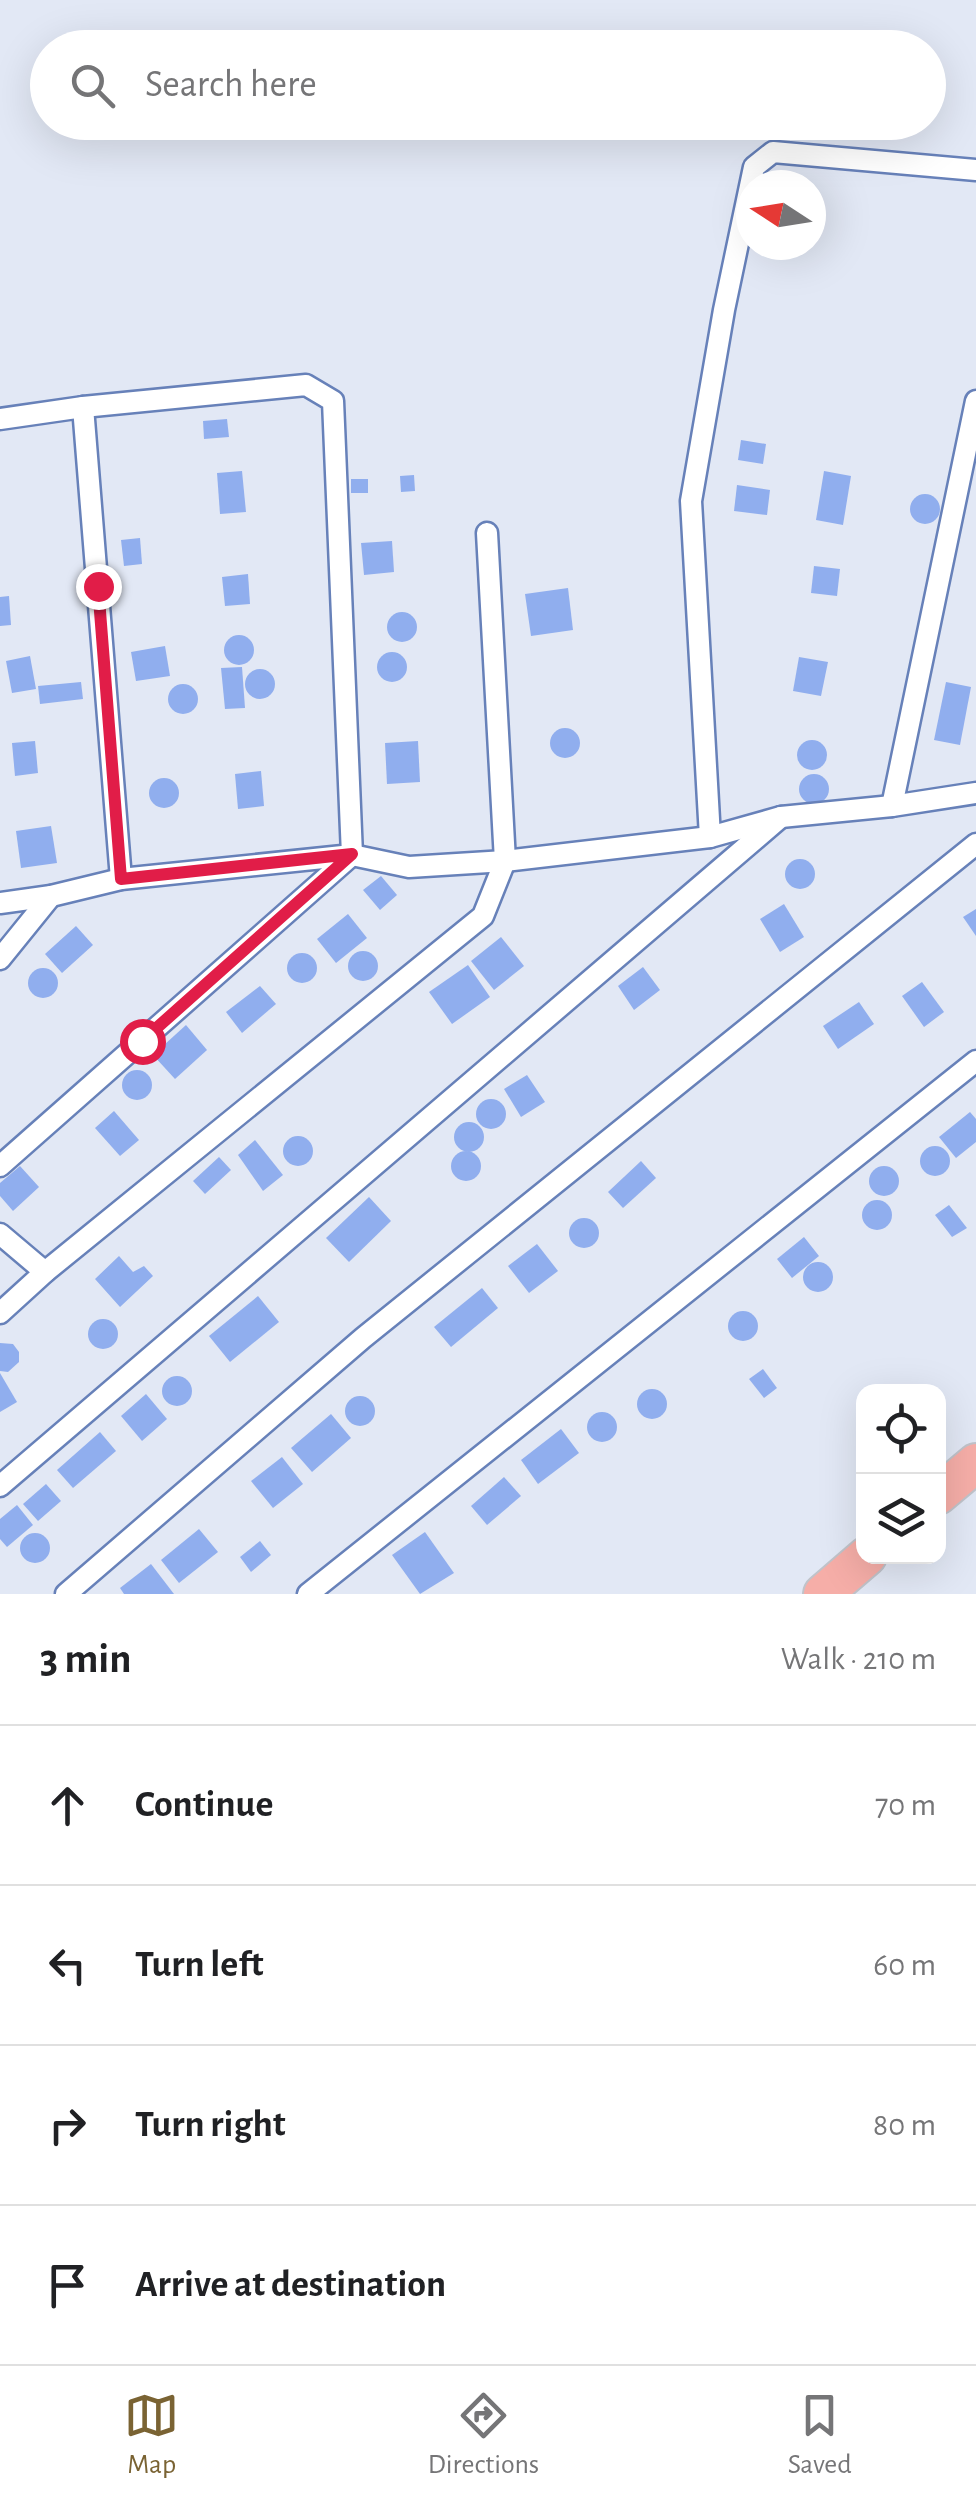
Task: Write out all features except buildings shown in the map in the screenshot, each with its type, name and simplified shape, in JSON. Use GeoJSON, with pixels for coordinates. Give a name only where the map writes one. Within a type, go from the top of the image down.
{"type":"FeatureCollection","features":[{"type":"Feature","properties":{"kind":"highway"},"geometry":{"type":"LineString","coordinates":[[946,1488],[976,1463]]}},
{"type":"Feature","properties":{"kind":"highway"},"geometry":{"type":"LineString","coordinates":[[823,1594],[858,1564]]}},
{"type":"Feature","properties":{"kind":"street"},"geometry":{"type":"LineString","coordinates":[[710,837],[691,501],[754,167],[773,152],[976,170]]}},
{"type":"Feature","properties":{"kind":"street"},"geometry":{"type":"LineString","coordinates":[[0,419],[306,385],[333,401],[352,854]]}},
{"type":"Feature","properties":{"kind":"street"},"geometry":{"type":"LineString","coordinates":[[892,806],[976,401]]}},
{"type":"Feature","properties":{"kind":"street"},"geometry":{"type":"LineString","coordinates":[[83,407],[121,879]]}},
{"type":"Feature","properties":{"kind":"street"},"geometry":{"type":"LineString","coordinates":[[0,1314],[45,1272],[483,916],[505,861],[487,532]]}},
{"type":"Feature","properties":{"kind":"street"},"geometry":{"type":"LineString","coordinates":[[0,904],[121,879],[352,854],[409,867],[505,861],[710,837],[782,816],[892,806],[976,793]]}},
{"type":"Feature","properties":{"kind":"street"},"geometry":{"type":"LineString","coordinates":[[0,1486],[782,816]]}},
{"type":"Feature","properties":{"kind":"street"},"geometry":{"type":"LineString","coordinates":[[66,1594],[363,1338],[976,844]]}},
{"type":"Feature","properties":{"kind":"street"},"geometry":{"type":"LineString","coordinates":[[0,1166],[352,854]]}},
{"type":"Feature","properties":{"kind":"street"},"geometry":{"type":"LineString","coordinates":[[0,960],[51,896]]}},
{"type":"Feature","properties":{"kind":"street"},"geometry":{"type":"LineString","coordinates":[[308,1594],[976,1060]]}},
{"type":"Feature","properties":{"kind":"street"},"geometry":{"type":"LineString","coordinates":[[0,1234],[45,1272]]}},
{"type":"Feature","properties":{"kind":"route"},"geometry":{"type":"LineString","coordinates":[[98,586],[121,879],[352,854],[142,1041]]}}]}
